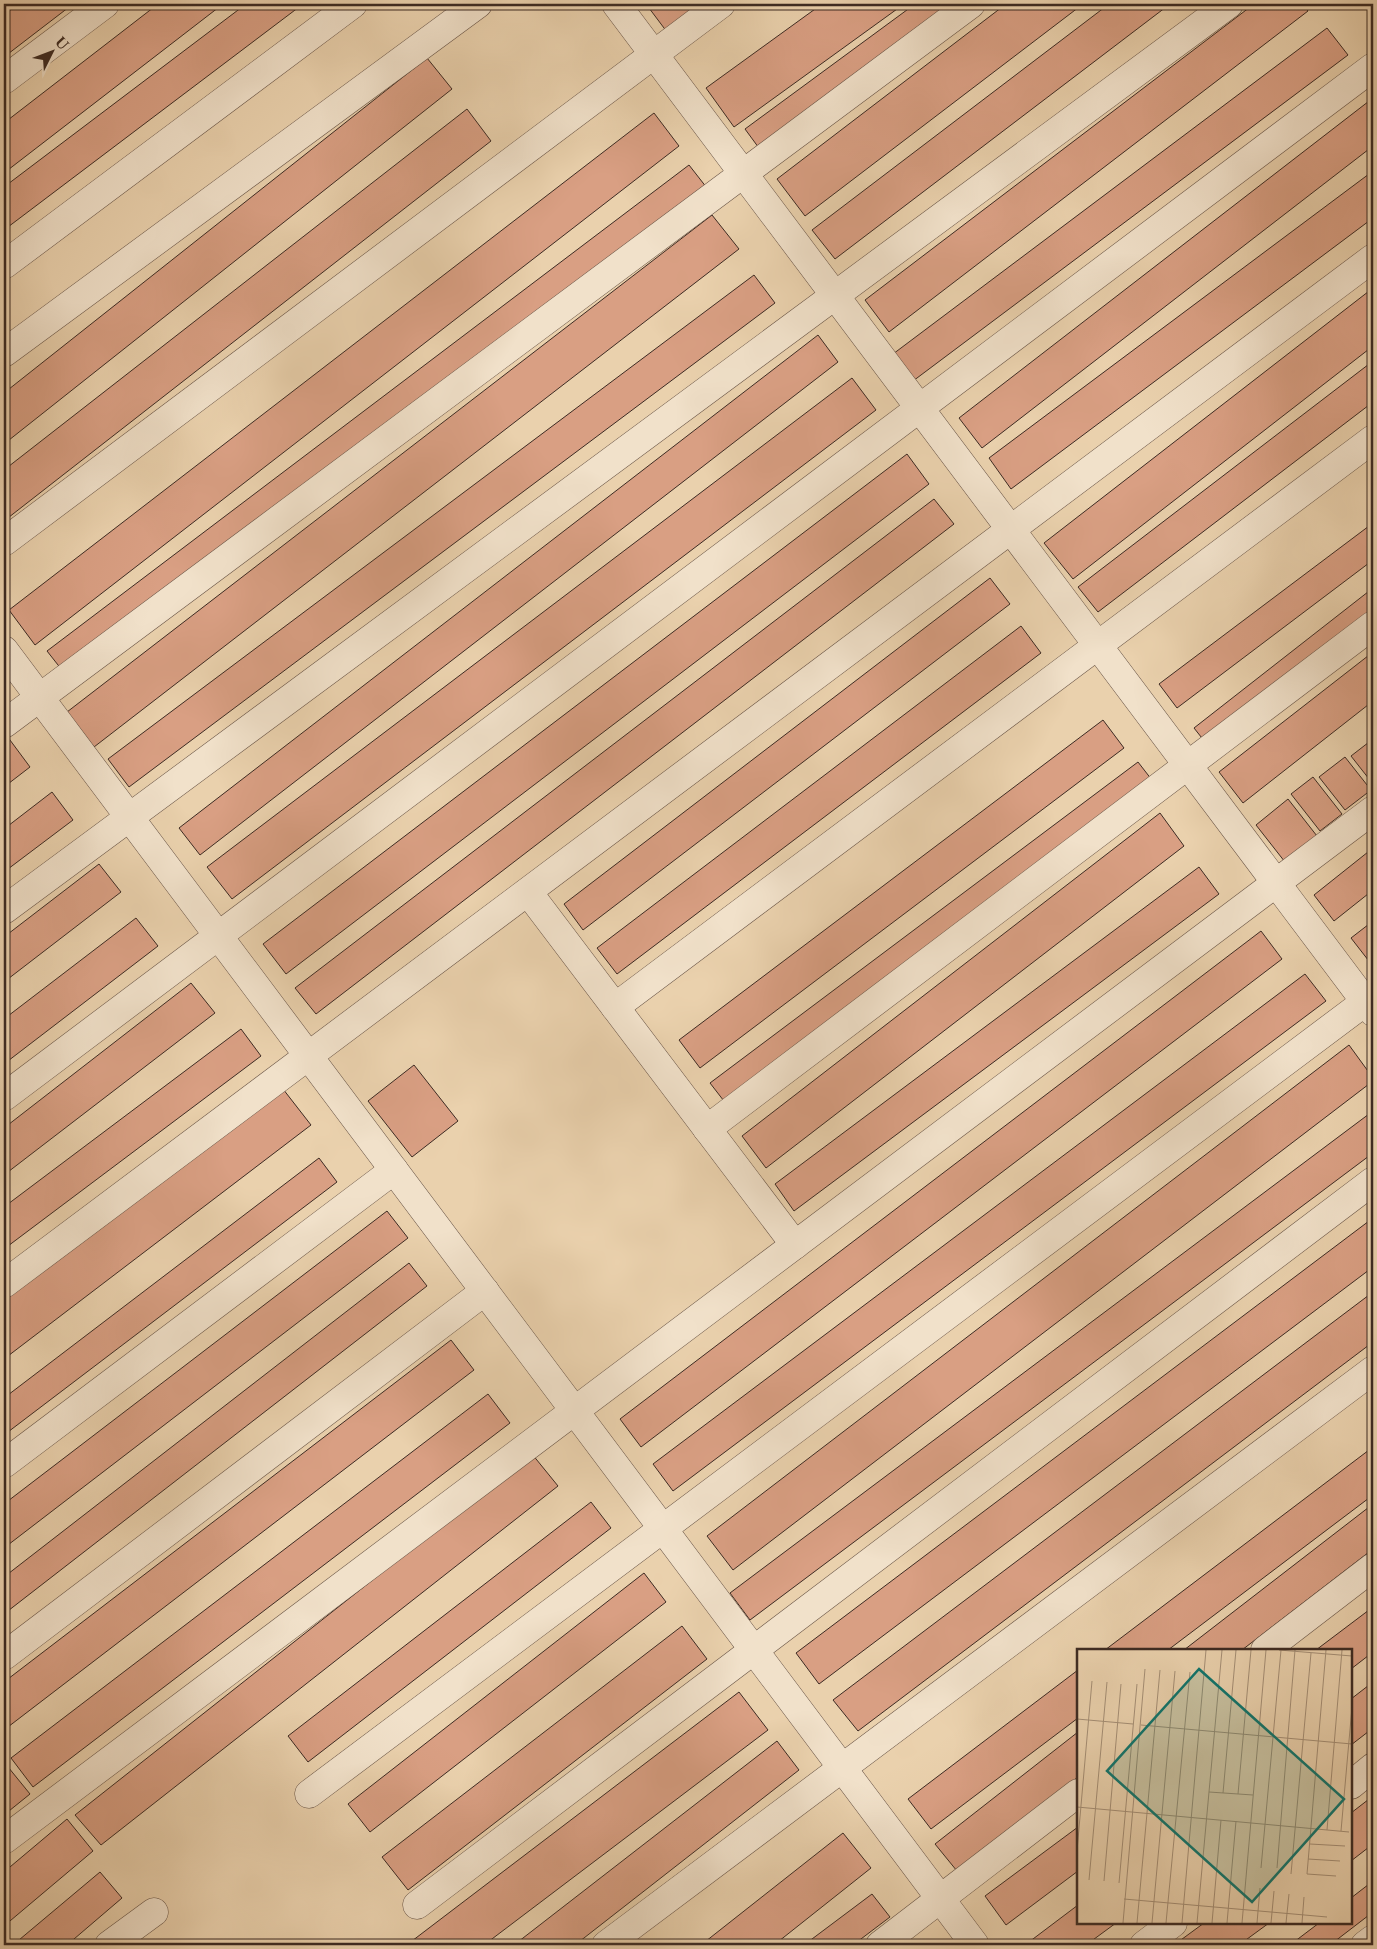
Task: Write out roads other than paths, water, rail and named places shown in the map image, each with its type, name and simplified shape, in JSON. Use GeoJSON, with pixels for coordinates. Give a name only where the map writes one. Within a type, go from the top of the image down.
{"type":"FeatureCollection","features":[{"type":"Feature","properties":{"kind":"street"},"geometry":{"type":"LineString","coordinates":[[4,80],[105,4]]}},
{"type":"Feature","properties":{"kind":"street"},"geometry":{"type":"LineString","coordinates":[[4,265],[353,4]]}},
{"type":"Feature","properties":{"kind":"street"},"geometry":{"type":"LineString","coordinates":[[4,353],[478,4]]}},
{"type":"Feature","properties":{"kind":"street"},"geometry":{"type":"LineString","coordinates":[[310,1794],[1371,1003],[1276,883],[616,4]]}},
{"type":"Feature","properties":{"kind":"street"},"geometry":{"type":"LineString","coordinates":[[4,542],[721,4]]}},
{"type":"Feature","properties":{"kind":"street"},"geometry":{"type":"LineString","coordinates":[[4,724],[971,4]]}},
{"type":"Feature","properties":{"kind":"street"},"geometry":{"type":"LineString","coordinates":[[4,910],[1229,4]]}},
{"type":"Feature","properties":{"kind":"street"},"geometry":{"type":"LineString","coordinates":[[4,1097],[1373,67]]}},
{"type":"Feature","properties":{"kind":"street"},"geometry":{"type":"LineString","coordinates":[[4,1284],[1373,258]]}},
{"type":"Feature","properties":{"kind":"street"},"geometry":{"type":"LineString","coordinates":[[615,1007],[1373,439]]}},
{"type":"Feature","properties":{"kind":"street"},"geometry":{"type":"LineString","coordinates":[[707,1129],[1373,625]]}},
{"type":"Feature","properties":{"kind":"street"},"geometry":{"type":"LineString","coordinates":[[4,650],[754,1650],[939,1900],[975,1945]]}},
{"type":"Feature","properties":{"kind":"street"},"geometry":{"type":"LineString","coordinates":[[4,1840],[1373,810]]}},
{"type":"Feature","properties":{"kind":"street"},"geometry":{"type":"LineString","coordinates":[[528,892],[795,1245]]}},
{"type":"Feature","properties":{"kind":"street"},"geometry":{"type":"LineString","coordinates":[[4,1464],[394,1170]]}},
{"type":"Feature","properties":{"kind":"street"},"geometry":{"type":"LineString","coordinates":[[417,1905],[1373,1181]]}},
{"type":"Feature","properties":{"kind":"street"},"geometry":{"type":"LineString","coordinates":[[4,1656],[485,1291]]}},
{"type":"Feature","properties":{"kind":"street"},"geometry":{"type":"LineString","coordinates":[[606,1945],[1373,1370]]}},
{"type":"Feature","properties":{"kind":"street"},"geometry":{"type":"LineString","coordinates":[[1266,1649],[1373,1567]]}},
{"type":"Feature","properties":{"kind":"street"},"geometry":{"type":"LineString","coordinates":[[1352,1784],[1373,1767]]}},
{"type":"Feature","properties":{"kind":"street"},"geometry":{"type":"LineString","coordinates":[[880,1945],[1077,1795]]}},
{"type":"Feature","properties":{"kind":"street"},"geometry":{"type":"LineString","coordinates":[[110,1945],[154,1912]]}},
{"type":"Feature","properties":{"kind":"street"},"geometry":{"type":"LineString","coordinates":[[1144,1945],[1172,1924]]}},
{"type":"Feature","properties":{"kind":"street"},"geometry":{"type":"LineString","coordinates":[[1365,1945],[1373,1939]]}}]}
